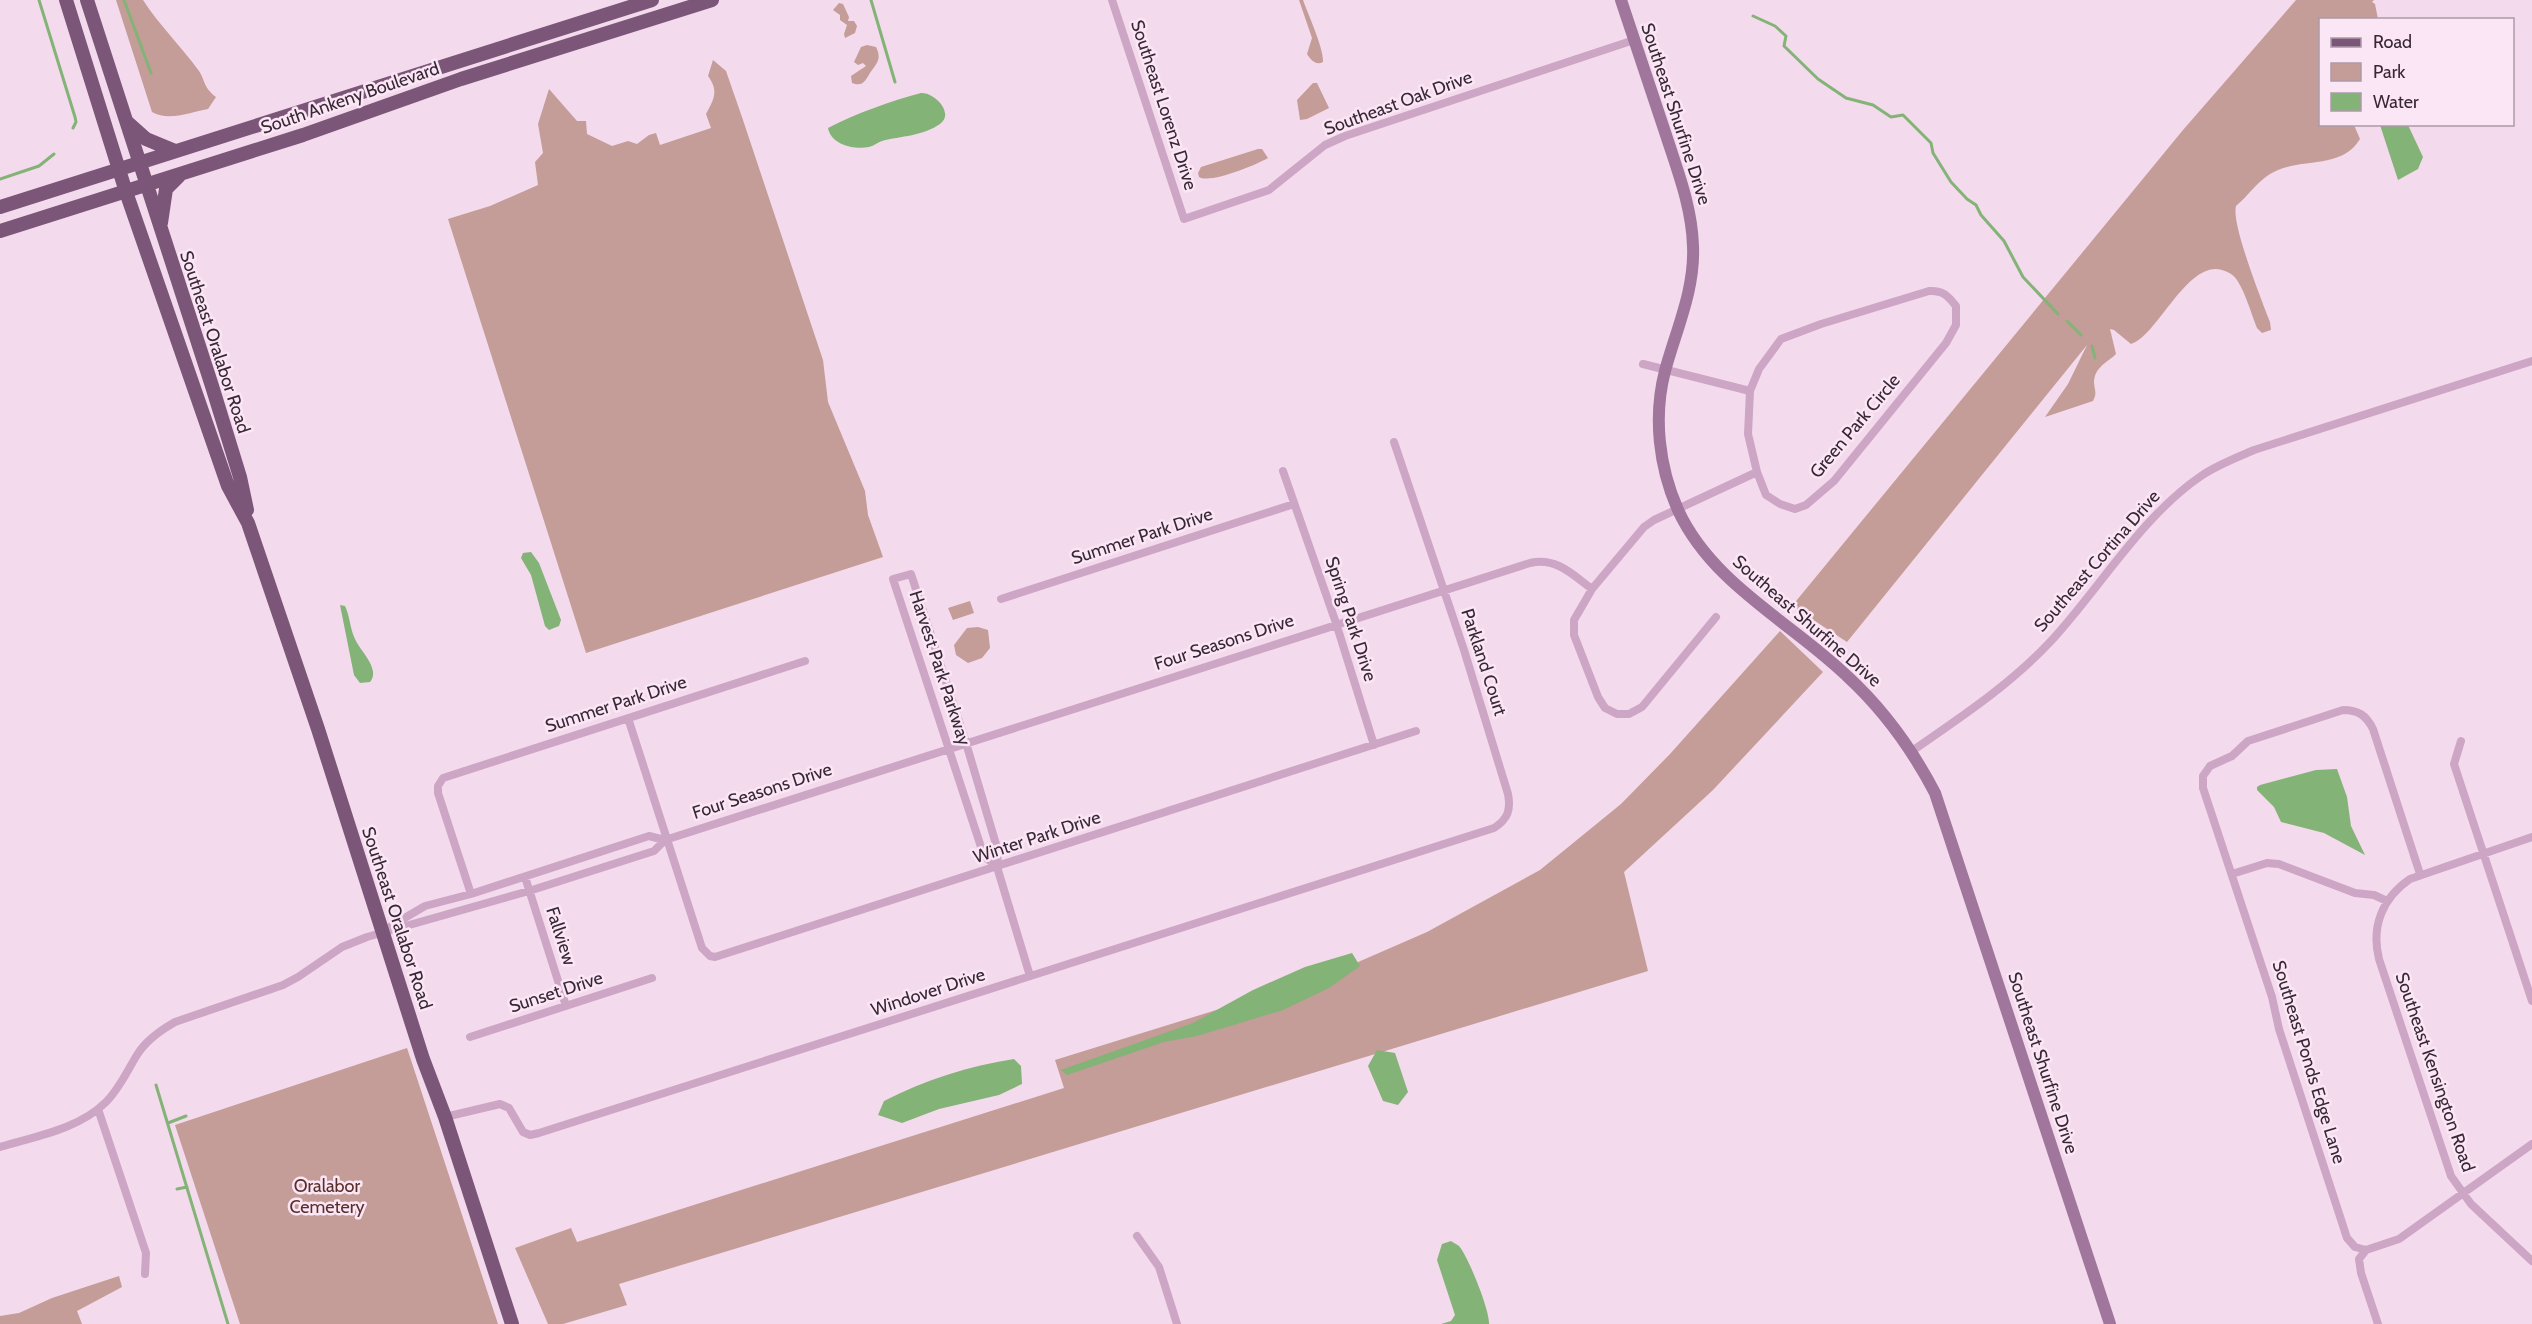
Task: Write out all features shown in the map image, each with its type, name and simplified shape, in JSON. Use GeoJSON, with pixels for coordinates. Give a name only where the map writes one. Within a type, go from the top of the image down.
{"type":"FeatureCollection","features":[{"type":"Feature","properties":{"kind":"main road","name":"Southeast Oralabor Road"},"geometry":{"type":"LineString","coordinates":[[66,0],[123,181],[228,486],[248,523]]}},
{"type":"Feature","properties":{"kind":"main road","name":"Southeast Oralabor Road"},"geometry":{"type":"LineString","coordinates":[[87,0],[240,477],[248,523],[318,729],[381,932],[423,1059],[445,1117],[512,1324]]}},
{"type":"Feature","properties":{"kind":"main road","name":"South Ankeny Boulevard"},"geometry":{"type":"LineString","coordinates":[[0,231],[142,174],[176,151],[652,0]]}},
{"type":"Feature","properties":{"kind":"main road","name":"South Ankeny Boulevard"},"geometry":{"type":"LineString","coordinates":[[0,207],[123,181],[142,174],[183,173],[303,135],[442,85],[682,5],[712,0]]}},
{"type":"Feature","properties":{"kind":"main road"},"geometry":{"type":"LineString","coordinates":[[126,121],[146,139],[176,151]]}},
{"type":"Feature","properties":{"kind":"main road"},"geometry":{"type":"LineString","coordinates":[[160,232],[161,207],[166,189],[183,173]]}},
{"type":"Feature","properties":{"kind":"street","name":"Southeast Shurfine Drive"},"geometry":{"type":"LineString","coordinates":[[1621,0],[1683,189],[1692,229],[1693,269],[1690,290],[1665,369],[1659,401],[1660,448],[1678,509],[1693,537],[1719,569],[1847,676],[1898,730],[1935,793],[2110,1324]]}},
{"type":"Feature","properties":{"kind":"street","name":"Southeast Lorenz Drive"},"geometry":{"type":"LineString","coordinates":[[1112,1],[1184,219]]}},
{"type":"Feature","properties":{"kind":"street","name":"Southeast Oak Drive"},"geometry":{"type":"LineString","coordinates":[[1184,219],[1269,190],[1325,145],[1345,136],[1634,40]]}},
{"type":"Feature","properties":{"kind":"street","name":"Green Park Circle"},"geometry":{"type":"LineString","coordinates":[[1750,391],[1764,361],[1780,339],[1929,291],[1946,294],[1956,306],[1956,325],[1946,343],[1834,481],[1820,495],[1806,505],[1795,508],[1780,504],[1766,495],[1757,472]]}},
{"type":"Feature","properties":{"kind":"street","name":"Southeast Cortina Drive"},"geometry":{"type":"LineString","coordinates":[[1912,751],[2016,675],[2063,627],[2154,517],[2201,476],[2254,450],[2532,361]]}},
{"type":"Feature","properties":{"kind":"street"},"geometry":{"type":"LineString","coordinates":[[1643,364],[1750,391],[1747,411],[1748,434],[1757,472],[1644,527],[1592,589],[1574,620],[1574,635],[1598,697],[1605,708],[1617,714],[1629,714],[1642,707],[1716,617]]}},
{"type":"Feature","properties":{"kind":"street","name":"Parkland Court"},"geometry":{"type":"LineString","coordinates":[[1394,442],[1444,590],[1510,805],[1508,815],[1494,828],[1434,848]]}},
{"type":"Feature","properties":{"kind":"street","name":"Spring Park Drive"},"geometry":{"type":"LineString","coordinates":[[1283,471],[1336,624],[1374,745]]}},
{"type":"Feature","properties":{"kind":"street","name":"Summer Park Drive"},"geometry":{"type":"LineString","coordinates":[[1001,599],[1294,504]]}},
{"type":"Feature","properties":{"kind":"street","name":"Four Seasons Drive"},"geometry":{"type":"LineString","coordinates":[[381,932],[529,891],[654,850],[666,840],[966,742],[1538,561],[1562,566],[1592,589]]}},
{"type":"Feature","properties":{"kind":"street","name":"Harvest Park Parkway"},"geometry":{"type":"LineString","coordinates":[[997,867],[984,856],[893,579],[911,574],[966,742],[998,851],[997,867],[1030,976]]}},
{"type":"Feature","properties":{"kind":"street","name":"Summer Park Drive"},"geometry":{"type":"LineString","coordinates":[[471,894],[438,793],[439,782],[447,776],[805,660]]}},
{"type":"Feature","properties":{"kind":"street","name":"Southeast Ponds Edge Lane"},"geometry":{"type":"LineString","coordinates":[[2366,1250],[2355,1247],[2347,1238],[2203,788],[2204,772],[2210,766],[2232,756],[2248,741],[2343,710],[2351,710],[2365,716],[2373,729],[2420,874]]}},
{"type":"Feature","properties":{"kind":"street"},"geometry":{"type":"LineString","coordinates":[[627,718],[666,840]]}},
{"type":"Feature","properties":{"kind":"street","name":"Winter Park Drive"},"geometry":{"type":"LineString","coordinates":[[666,840],[702,948],[710,956],[731,953],[1416,731]]}},
{"type":"Feature","properties":{"kind":"street"},"geometry":{"type":"LineString","coordinates":[[2461,741],[2454,764],[2530,987],[2532,1001]]}},
{"type":"Feature","properties":{"kind":"street","name":"Four Seasons Drive"},"geometry":{"type":"LineString","coordinates":[[381,932],[425,906],[471,894],[649,837],[666,840]]}},
{"type":"Feature","properties":{"kind":"street"},"geometry":{"type":"LineString","coordinates":[[2232,874],[2267,863],[2279,864],[2355,893],[2374,895],[2387,901],[2400,886],[2420,874],[2532,837]]}},
{"type":"Feature","properties":{"kind":"street","name":"Windover Drive"},"geometry":{"type":"LineString","coordinates":[[445,1117],[500,1104],[508,1108],[523,1132],[530,1135],[539,1133],[1434,848]]}},
{"type":"Feature","properties":{"kind":"street","name":"Fallview"},"geometry":{"type":"LineString","coordinates":[[525,877],[566,1006]]}},
{"type":"Feature","properties":{"kind":"street","name":"Southeast Kensington Road"},"geometry":{"type":"LineString","coordinates":[[2387,901],[2378,923],[2376,936],[2379,959],[2444,1159],[2462,1193],[2532,1261]]}},
{"type":"Feature","properties":{"kind":"street"},"geometry":{"type":"LineString","coordinates":[[0,1147],[72,1125],[98,1109],[117,1090],[143,1047],[160,1031],[175,1022],[283,985],[342,947],[381,932]]}},
{"type":"Feature","properties":{"kind":"street","name":"Sunset Drive"},"geometry":{"type":"LineString","coordinates":[[470,1037],[652,978]]}},
{"type":"Feature","properties":{"kind":"street"},"geometry":{"type":"LineString","coordinates":[[98,1109],[146,1253],[145,1274]]}},
{"type":"Feature","properties":{"kind":"street"},"geometry":{"type":"LineString","coordinates":[[2378,1324],[2361,1273],[2359,1259],[2366,1250],[2399,1239],[2532,1144]]}},
{"type":"Feature","properties":{"kind":"street"},"geometry":{"type":"LineString","coordinates":[[1137,1236],[1158,1267],[1177,1324]]}},
{"type":"Feature","properties":{"kind":"green space"},"geometry":{"type":"Polygon","coordinates":[[[116,0],[143,0],[199,71],[207,87],[216,97],[208,109],[172,116],[152,112],[116,0]]]}},
{"type":"Feature","properties":{"kind":"green space"},"geometry":{"type":"Polygon","coordinates":[[[1299,0],[1303,0],[1318,40],[1323,62],[1314,62],[1307,54],[1312,38],[1299,0]]]}},
{"type":"Feature","properties":{"kind":"green space"},"geometry":{"type":"Polygon","coordinates":[[[2296,0],[2374,0],[2372,2],[2375,4],[2378,18],[2319,18],[2319,126],[2354,126],[2360,139],[2352,149],[2342,155],[2294,165],[2270,174],[2236,206],[2242,245],[2271,330],[2262,333],[2257,328],[2243,291],[2237,280],[2228,272],[2209,270],[2197,276],[2141,338],[2131,344],[2110,329],[2116,354],[2096,373],[2093,401],[2045,417],[2068,384],[2087,345],[1847,642],[1792,606],[2183,130],[2296,0]]]}},
{"type":"Feature","properties":{"kind":"green space"},"geometry":{"type":"Polygon","coordinates":[[[839,3],[843,4],[849,17],[848,21],[854,21],[857,26],[855,33],[845,38],[847,25],[833,10],[839,3]]]}},
{"type":"Feature","properties":{"kind":"green space"},"geometry":{"type":"Polygon","coordinates":[[[867,45],[876,47],[879,55],[878,61],[863,82],[852,83],[851,76],[866,66],[863,63],[858,65],[854,62],[861,47],[867,45]]]}},
{"type":"Feature","properties":{"kind":"green space"},"geometry":{"type":"Polygon","coordinates":[[[713,60],[726,71],[743,120],[823,360],[828,402],[865,491],[868,515],[883,557],[586,653],[448,219],[490,206],[538,185],[535,162],[543,153],[538,124],[549,89],[577,121],[586,121],[587,134],[612,146],[628,141],[637,144],[656,133],[660,145],[711,128],[706,114],[714,95],[708,76],[713,60]]]}},
{"type":"Feature","properties":{"kind":"green space"},"geometry":{"type":"Polygon","coordinates":[[[1313,83],[1317,83],[1329,108],[1300,120],[1297,100],[1313,83]]]}},
{"type":"Feature","properties":{"kind":"green space"},"geometry":{"type":"Polygon","coordinates":[[[1262,149],[1268,158],[1223,176],[1199,177],[1201,167],[1262,149]]]}},
{"type":"Feature","properties":{"kind":"green space"},"geometry":{"type":"Polygon","coordinates":[[[970,601],[974,613],[953,620],[948,608],[970,601]]]}},
{"type":"Feature","properties":{"kind":"green space"},"geometry":{"type":"Polygon","coordinates":[[[978,627],[988,630],[990,648],[982,658],[968,663],[956,655],[954,645],[967,628],[978,627]]]}},
{"type":"Feature","properties":{"kind":"green space"},"geometry":{"type":"Polygon","coordinates":[[[1780,631],[1823,672],[1713,790],[1624,872],[1648,971],[619,1284],[627,1305],[563,1324],[548,1324],[515,1248],[571,1228],[577,1242],[1064,1088],[1055,1060],[1326,976],[1427,932],[1540,870],[1621,804],[1670,754],[1780,631]]]}},
{"type":"Feature","properties":{"kind":"green space","name":"Oralabor Cemetery"},"geometry":{"type":"Polygon","coordinates":[[[407,1048],[498,1324],[240,1324],[175,1125],[407,1048]]]}},
{"type":"Feature","properties":{"kind":"green space"},"geometry":{"type":"Polygon","coordinates":[[[119,1276],[122,1287],[77,1311],[82,1324],[0,1324],[0,1316],[19,1313],[52,1298],[119,1276]]]}},
{"type":"Feature","properties":{"kind":"water"},"geometry":{"type":"Polygon","coordinates":[[[921,93],[937,99],[944,109],[944,119],[933,128],[863,148],[844,145],[830,134],[828,128],[850,118],[886,103],[921,93]]]}},
{"type":"Feature","properties":{"kind":"water"},"geometry":{"type":"Polygon","coordinates":[[[2380,126],[2408,126],[2423,157],[2418,169],[2398,180],[2380,126]]]}},
{"type":"Feature","properties":{"kind":"water"},"geometry":{"type":"Polygon","coordinates":[[[531,552],[539,563],[561,620],[559,626],[549,630],[545,626],[531,575],[521,558],[523,553],[531,552]]]}},
{"type":"Feature","properties":{"kind":"water"},"geometry":{"type":"Polygon","coordinates":[[[340,605],[345,606],[355,639],[373,671],[370,682],[360,683],[354,675],[340,605]]]}},
{"type":"Feature","properties":{"kind":"water"},"geometry":{"type":"Polygon","coordinates":[[[2337,769],[2347,797],[2351,826],[2365,855],[2324,833],[2281,822],[2274,807],[2257,790],[2260,785],[2316,770],[2337,769]]]}},
{"type":"Feature","properties":{"kind":"water"},"geometry":{"type":"Polygon","coordinates":[[[1352,953],[1360,966],[1329,988],[1283,1010],[1197,1036],[1164,1042],[1067,1075],[1061,1070],[1193,1023],[1253,990],[1305,967],[1352,953]]]}},
{"type":"Feature","properties":{"kind":"water"},"geometry":{"type":"Polygon","coordinates":[[[1377,1050],[1395,1053],[1408,1092],[1398,1105],[1383,1101],[1368,1066],[1377,1050]]]}},
{"type":"Feature","properties":{"kind":"water"},"geometry":{"type":"Polygon","coordinates":[[[1014,1059],[1021,1066],[1022,1084],[999,1095],[939,1109],[902,1123],[878,1115],[884,1101],[931,1080],[1014,1059]]]}},
{"type":"Feature","properties":{"kind":"water"},"geometry":{"type":"Polygon","coordinates":[[[1451,1241],[1459,1246],[1473,1272],[1486,1308],[1489,1324],[1441,1324],[1451,1321],[1455,1315],[1437,1260],[1442,1244],[1451,1241]]]}},
{"type":"Feature","properties":{"kind":"waterway"},"geometry":{"type":"LineString","coordinates":[[39,0],[75,117],[76,122],[73,128]]}},
{"type":"Feature","properties":{"kind":"waterway"},"geometry":{"type":"LineString","coordinates":[[124,0],[151,73]]}},
{"type":"Feature","properties":{"kind":"waterway"},"geometry":{"type":"LineString","coordinates":[[871,0],[895,82]]}},
{"type":"Feature","properties":{"kind":"waterway"},"geometry":{"type":"LineString","coordinates":[[1753,16],[1775,26],[1786,36],[1784,46],[1818,79],[1846,98],[1873,105],[1891,117],[1903,115],[1931,143],[1933,153],[1951,182],[1976,205],[1981,215],[2004,241],[2023,277],[2058,314]]}},
{"type":"Feature","properties":{"kind":"waterway"},"geometry":{"type":"LineString","coordinates":[[0,179],[39,166],[54,154]]}},
{"type":"Feature","properties":{"kind":"waterway"},"geometry":{"type":"LineString","coordinates":[[2067,321],[2081,335]]}},
{"type":"Feature","properties":{"kind":"waterway"},"geometry":{"type":"LineString","coordinates":[[2092,346],[2095,358]]}},
{"type":"Feature","properties":{"kind":"waterway"},"geometry":{"type":"LineString","coordinates":[[156,1085],[228,1324]]}},
{"type":"Feature","properties":{"kind":"waterway"},"geometry":{"type":"LineString","coordinates":[[168,1123],[186,1116]]}},
{"type":"Feature","properties":{"kind":"waterway"},"geometry":{"type":"LineString","coordinates":[[177,1189],[187,1187]]}}]}
